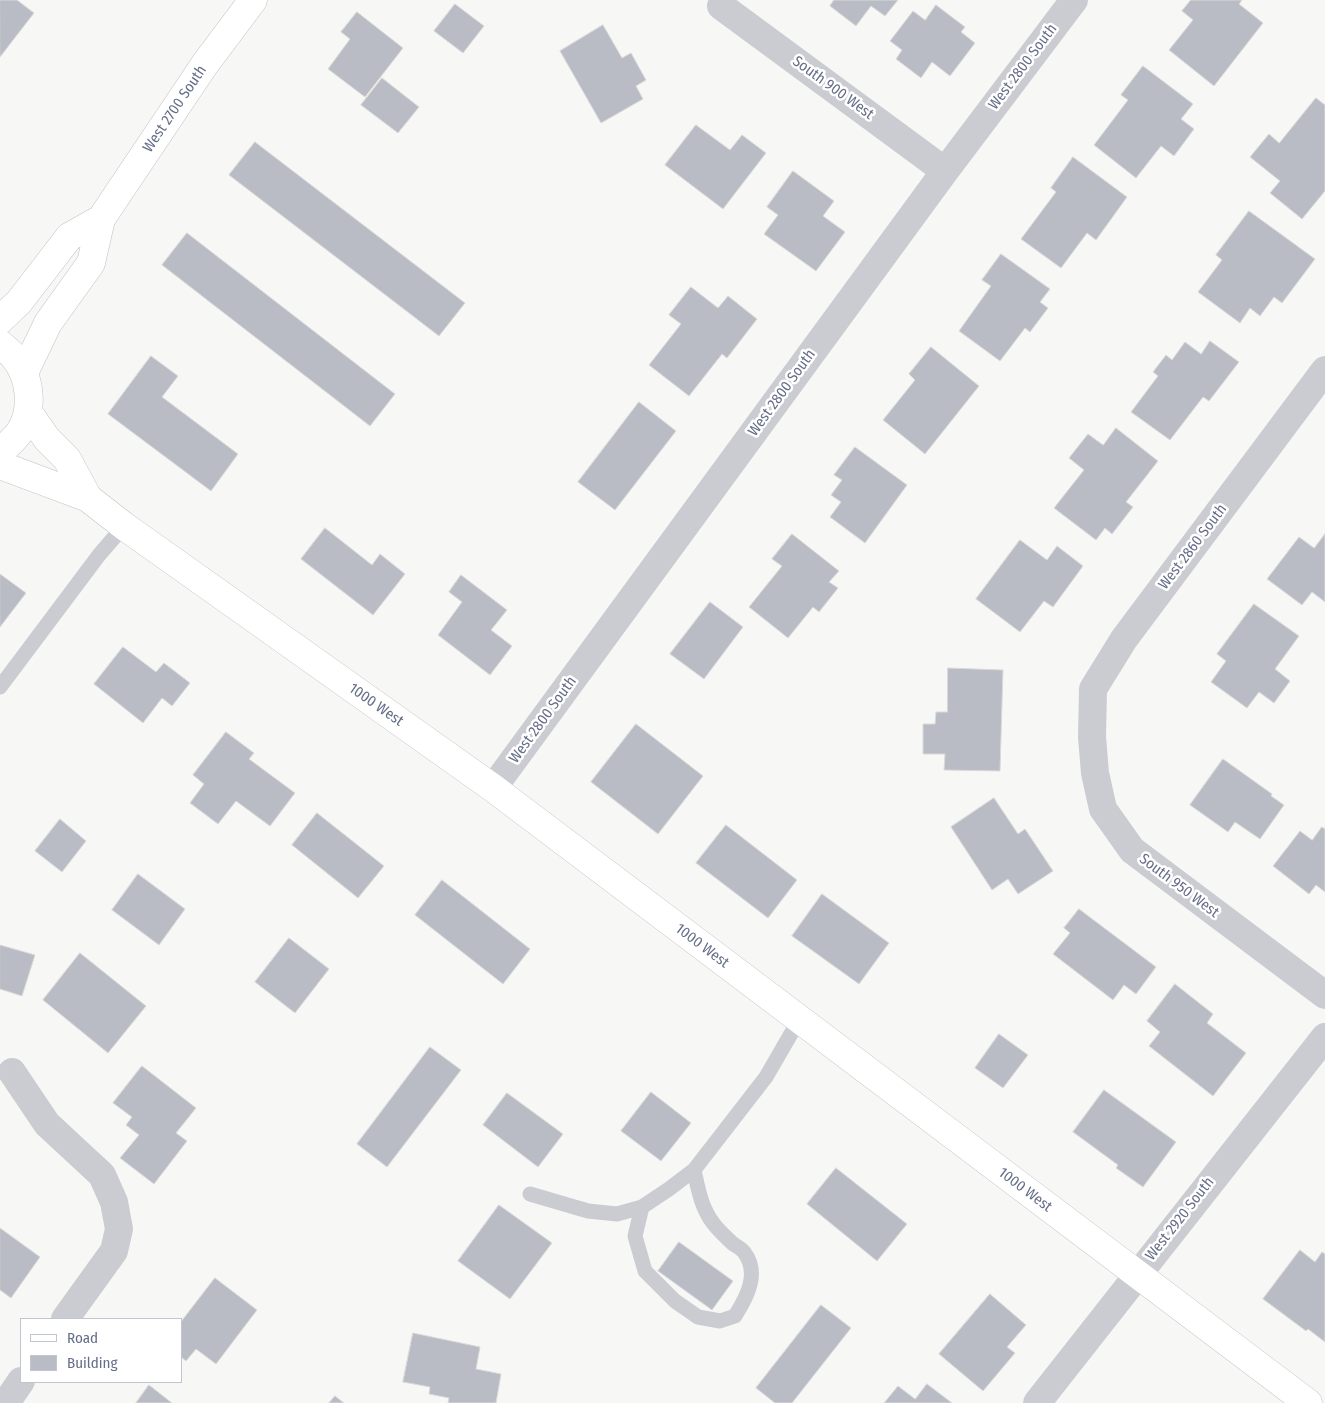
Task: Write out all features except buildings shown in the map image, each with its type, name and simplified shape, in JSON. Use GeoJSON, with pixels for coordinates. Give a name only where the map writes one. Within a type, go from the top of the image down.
{"type":"FeatureCollection","features":[{"type":"Feature","properties":{"kind":"main road","name":"West 2700 South"},"geometry":{"type":"LineString","coordinates":[[24,373],[48,323],[91,263],[101,219],[205,64],[253,0]]}},
{"type":"Feature","properties":{"kind":"main road","name":"West 2700 South"},"geometry":{"type":"LineString","coordinates":[[0,320],[19,302],[68,238],[101,219]]}},
{"type":"Feature","properties":{"kind":"main road"},"geometry":{"type":"LineString","coordinates":[[0,344],[14,357],[24,373],[28,392],[28,412],[22,428],[12,442],[0,452]]}},
{"type":"Feature","properties":{"kind":"main road"},"geometry":{"type":"LineString","coordinates":[[28,412],[47,439],[67,459],[88,498]]}},
{"type":"Feature","properties":{"kind":"main road"},"geometry":{"type":"LineString","coordinates":[[0,465],[88,498]]}},
{"type":"Feature","properties":{"kind":"main road","name":"1000 West"},"geometry":{"type":"LineString","coordinates":[[88,498],[124,526],[493,788],[1308,1403]]}},
{"type":"Feature","properties":{"kind":"street","name":"West 2800 South"},"geometry":{"type":"LineString","coordinates":[[493,788],[945,171],[1074,0]]}},
{"type":"Feature","properties":{"kind":"street","name":"South 900 West"},"geometry":{"type":"LineString","coordinates":[[721,6],[945,171]]}},
{"type":"Feature","properties":{"kind":"street","name":"West 2860 South"},"geometry":{"type":"LineString","coordinates":[[1092,737],[1093,689],[1124,639],[1325,370]]}},
{"type":"Feature","properties":{"kind":"street","name":"South 950 West"},"geometry":{"type":"LineString","coordinates":[[1092,737],[1103,809],[1132,850],[1325,995]]}},
{"type":"Feature","properties":{"kind":"street","name":"West 2920 South"},"geometry":{"type":"LineString","coordinates":[[1037,1403],[1325,1036]]}},
{"type":"Feature","properties":{"kind":"street"},"geometry":{"type":"LineString","coordinates":[[12,1072],[47,1124],[102,1175],[114,1202],[119,1229],[114,1250],[66,1318]]}},
{"type":"Feature","properties":{"kind":"street"},"geometry":{"type":"LineString","coordinates":[[6,1403],[20,1382]]}},
{"type":"Feature","properties":{"kind":"lane"},"geometry":{"type":"LineString","coordinates":[[0,687],[93,563],[124,526]]}},
{"type":"Feature","properties":{"kind":"lane"},"geometry":{"type":"LineString","coordinates":[[530,1194],[588,1211],[617,1214],[642,1207],[694,1170],[766,1077],[799,1020]]}},
{"type":"Feature","properties":{"kind":"lane"},"geometry":{"type":"LineString","coordinates":[[642,1207],[635,1236],[645,1271],[675,1301],[698,1317],[720,1321],[735,1316],[746,1298],[752,1282],[750,1264],[744,1252],[714,1225],[704,1209],[694,1170]]}}]}
